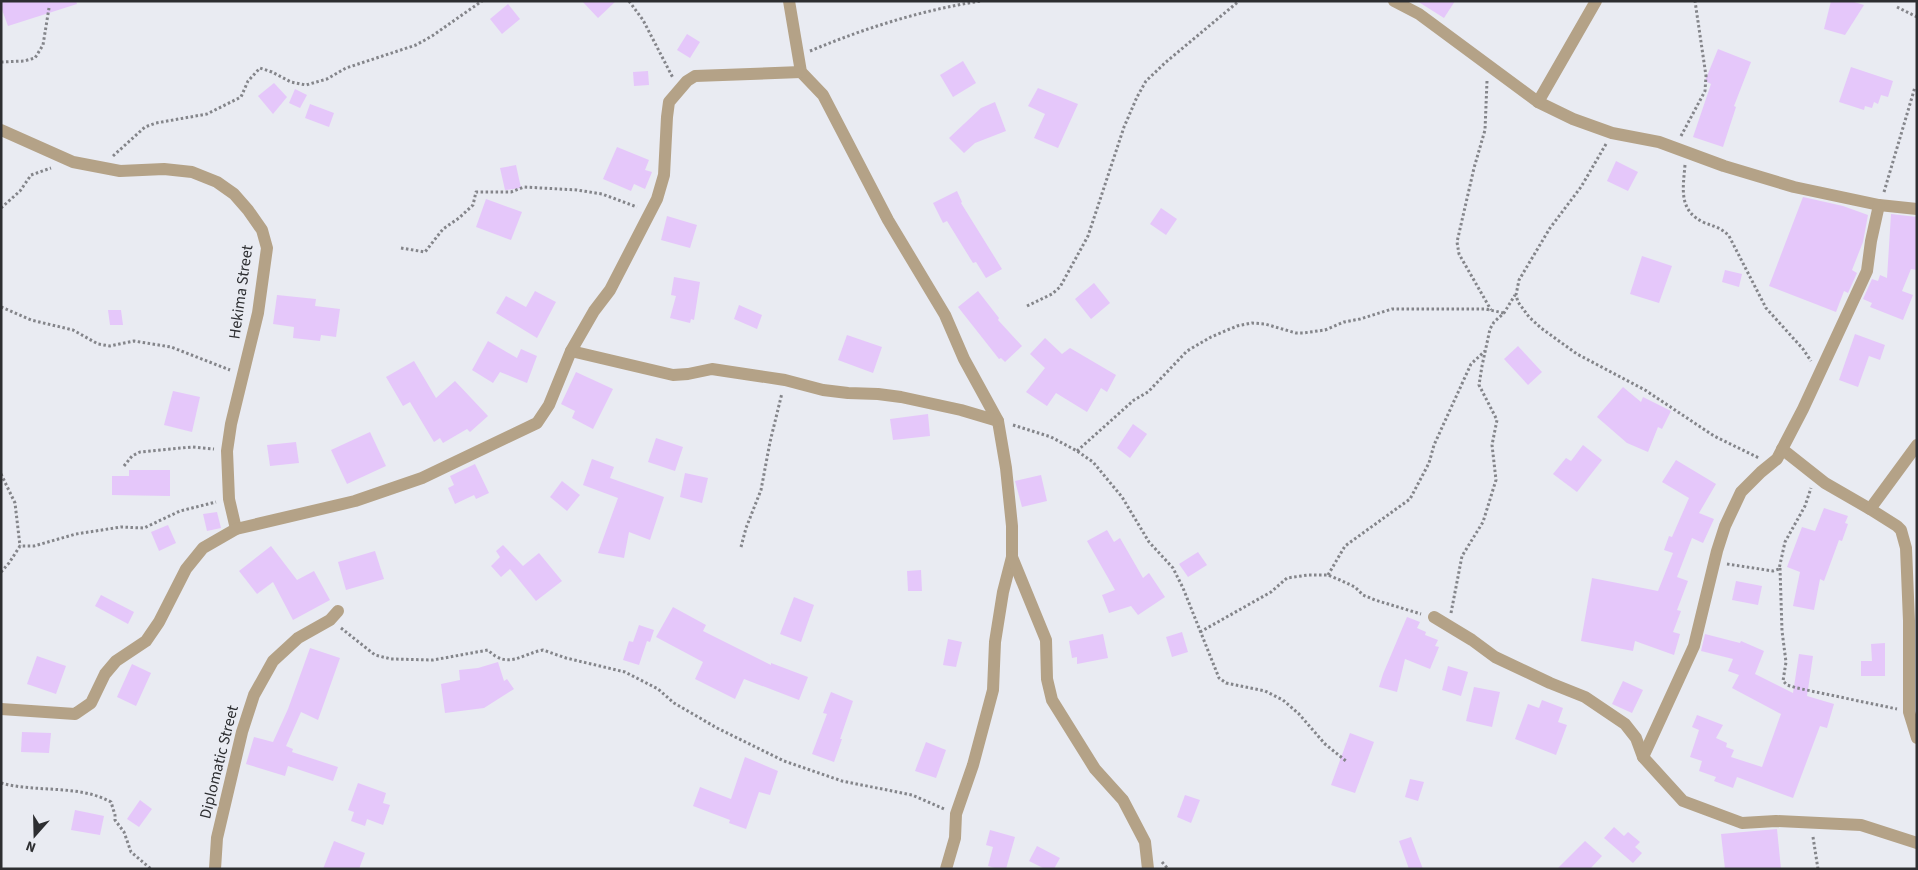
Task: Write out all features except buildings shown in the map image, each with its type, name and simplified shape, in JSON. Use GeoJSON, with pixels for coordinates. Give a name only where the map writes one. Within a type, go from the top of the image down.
{"type":"FeatureCollection","features":[{"type":"Feature","properties":{"kind":"street"},"geometry":{"type":"LineString","coordinates":[[789,1],[801,72],[823,95],[888,220],[945,315],[964,359],[998,421],[1006,468],[1012,526],[1012,557],[1003,592],[995,642],[993,690],[973,765],[956,814],[955,838],[946,869]]}},
{"type":"Feature","properties":{"kind":"street"},"geometry":{"type":"LineString","coordinates":[[1394,1],[1419,14],[1538,102],[1612,133],[1660,142],[1724,166],[1794,187],[1879,205],[1917,209]]}},
{"type":"Feature","properties":{"kind":"street"},"geometry":{"type":"LineString","coordinates":[[1538,102],[1596,1]]}},
{"type":"Feature","properties":{"kind":"street"},"geometry":{"type":"LineString","coordinates":[[1,708],[75,714],[91,702],[105,674],[116,661],[146,641],[159,622],[186,569],[203,548],[236,529],[355,501],[422,478],[538,423],[549,406],[571,351],[594,310],[610,290],[657,199],[664,175],[666,117],[669,102],[687,80],[695,76],[801,72]]}},
{"type":"Feature","properties":{"kind":"street","name":"Hekima Street"},"geometry":{"type":"LineString","coordinates":[[1,130],[73,162],[120,171],[164,169],[192,172],[217,182],[234,194],[262,230],[267,248],[258,313],[231,424],[227,451],[229,499],[236,529]]}},
{"type":"Feature","properties":{"kind":"street"},"geometry":{"type":"LineString","coordinates":[[1643,756],[1694,646],[1725,526],[1741,492],[1777,459],[1820,373],[1867,271],[1871,240],[1879,205]]}},
{"type":"Feature","properties":{"kind":"street"},"geometry":{"type":"LineString","coordinates":[[571,351],[673,375],[712,369],[786,380],[823,390],[901,397],[961,410],[998,421]]}},
{"type":"Feature","properties":{"kind":"street"},"geometry":{"type":"LineString","coordinates":[[1870,509],[1917,445]]}},
{"type":"Feature","properties":{"kind":"street"},"geometry":{"type":"LineString","coordinates":[[1782,449],[1825,483],[1897,526],[1904,538],[1909,621],[1910,712],[1917,738]]}},
{"type":"Feature","properties":{"kind":"street"},"geometry":{"type":"LineString","coordinates":[[1012,557],[1046,640],[1048,679],[1052,700],[1095,769],[1123,800],[1145,842],[1148,869]]}},
{"type":"Feature","properties":{"kind":"street","name":"Diplomatic Street"},"geometry":{"type":"LineString","coordinates":[[214,869],[217,838],[242,732],[254,695],[273,660],[298,638],[334,616]]}},
{"type":"Feature","properties":{"kind":"street"},"geometry":{"type":"LineString","coordinates":[[1434,617],[1448,624],[1495,657],[1550,684],[1585,696],[1625,724],[1636,738],[1643,756],[1683,801],[1742,822],[1776,821],[1861,825],[1917,843]]}},
{"type":"Feature","properties":{"kind":"path"},"geometry":{"type":"LineString","coordinates":[[100,167],[145,127],[156,123],[208,114],[240,97],[248,81],[260,68],[278,74],[291,82],[306,85],[327,79],[346,68],[416,45],[482,1]]}},
{"type":"Feature","properties":{"kind":"path"},"geometry":{"type":"LineString","coordinates":[[629,1],[643,20],[678,90]]}},
{"type":"Feature","properties":{"kind":"path"},"geometry":{"type":"LineString","coordinates":[[798,56],[832,41],[926,11],[981,1]]}},
{"type":"Feature","properties":{"kind":"path"},"geometry":{"type":"LineString","coordinates":[[1026,306],[1052,294],[1060,287],[1088,236],[1124,126],[1146,81],[1239,1]]}},
{"type":"Feature","properties":{"kind":"path"},"geometry":{"type":"LineString","coordinates":[[1695,1],[1706,76],[1705,91],[1681,150],[1682,195],[1685,204],[1694,217],[1724,231],[1729,236],[1734,250],[1749,273],[1766,308],[1804,349],[1820,373]]}},
{"type":"Feature","properties":{"kind":"path"},"geometry":{"type":"LineString","coordinates":[[1897,7],[1917,17]]}},
{"type":"Feature","properties":{"kind":"path"},"geometry":{"type":"LineString","coordinates":[[1,62],[24,61],[35,58],[43,45],[49,8]]}},
{"type":"Feature","properties":{"kind":"path"},"geometry":{"type":"LineString","coordinates":[[1488,65],[1485,130],[1457,242],[1459,254],[1492,310]]}},
{"type":"Feature","properties":{"kind":"path"},"geometry":{"type":"LineString","coordinates":[[1879,205],[1915,87]]}},
{"type":"Feature","properties":{"kind":"path"},"geometry":{"type":"LineString","coordinates":[[1448,624],[1462,556],[1483,522],[1496,480],[1492,445],[1497,420],[1479,386],[1490,329],[1516,295],[1519,280],[1541,242],[1581,188],[1612,133]]}},
{"type":"Feature","properties":{"kind":"path"},"geometry":{"type":"LineString","coordinates":[[1,208],[20,191],[31,175],[73,162]]}},
{"type":"Feature","properties":{"kind":"path"},"geometry":{"type":"LineString","coordinates":[[401,248],[425,252],[443,229],[473,205],[476,192],[511,192],[524,187],[577,190],[602,194],[650,212]]}},
{"type":"Feature","properties":{"kind":"path"},"geometry":{"type":"LineString","coordinates":[[1516,295],[1529,316],[1541,328],[1577,354],[1646,390],[1714,436],[1771,464]]}},
{"type":"Feature","properties":{"kind":"path"},"geometry":{"type":"LineString","coordinates":[[1,307],[31,320],[72,330],[98,344],[110,346],[134,341],[171,347],[243,374]]}},
{"type":"Feature","properties":{"kind":"path"},"geometry":{"type":"LineString","coordinates":[[1077,451],[1134,400],[1148,392],[1187,351],[1211,337],[1238,326],[1252,323],[1264,324],[1296,333],[1304,333],[1325,330],[1344,322],[1392,309],[1485,309],[1504,313]]}},
{"type":"Feature","properties":{"kind":"path"},"geometry":{"type":"LineString","coordinates":[[1328,575],[1345,546],[1410,499],[1429,463],[1434,444],[1471,364],[1486,350]]}},
{"type":"Feature","properties":{"kind":"path"},"geometry":{"type":"LineString","coordinates":[[742,547],[746,528],[762,490],[770,442],[786,380]]}},
{"type":"Feature","properties":{"kind":"path"},"geometry":{"type":"LineString","coordinates":[[998,421],[1052,437],[1093,462],[1122,497],[1149,542],[1173,568],[1183,588],[1219,678],[1226,683],[1265,691],[1284,700],[1326,744],[1346,761]]}},
{"type":"Feature","properties":{"kind":"path"},"geometry":{"type":"LineString","coordinates":[[124,466],[132,456],[140,452],[192,447],[227,451]]}},
{"type":"Feature","properties":{"kind":"path"},"geometry":{"type":"LineString","coordinates":[[1,474],[15,503],[20,546],[1,572]]}},
{"type":"Feature","properties":{"kind":"path"},"geometry":{"type":"LineString","coordinates":[[1815,475],[1805,506],[1785,542],[1780,568],[1782,631],[1786,662],[1783,681],[1787,685],[1797,688],[1910,712]]}},
{"type":"Feature","properties":{"kind":"path"},"geometry":{"type":"LineString","coordinates":[[20,546],[34,546],[76,534],[120,527],[144,528],[180,511],[229,499]]}},
{"type":"Feature","properties":{"kind":"path"},"geometry":{"type":"LineString","coordinates":[[1714,563],[1772,571],[1780,568]]}},
{"type":"Feature","properties":{"kind":"path"},"geometry":{"type":"LineString","coordinates":[[1200,632],[1271,592],[1287,578],[1308,575],[1328,575],[1355,587],[1363,594],[1375,600],[1434,617]]}},
{"type":"Feature","properties":{"kind":"path"},"geometry":{"type":"LineString","coordinates":[[334,616],[375,655],[391,659],[433,660],[488,650],[493,656],[502,660],[517,659],[543,650],[566,658],[625,672],[658,689],[674,703],[717,728],[784,761],[842,781],[912,795],[956,814]]}},
{"type":"Feature","properties":{"kind":"path"},"geometry":{"type":"LineString","coordinates":[[1,783],[14,787],[71,791],[102,797],[111,802],[115,820],[124,832],[131,852],[151,869]]}},
{"type":"Feature","properties":{"kind":"path"},"geometry":{"type":"LineString","coordinates":[[1811,824],[1818,869]]}}]}
